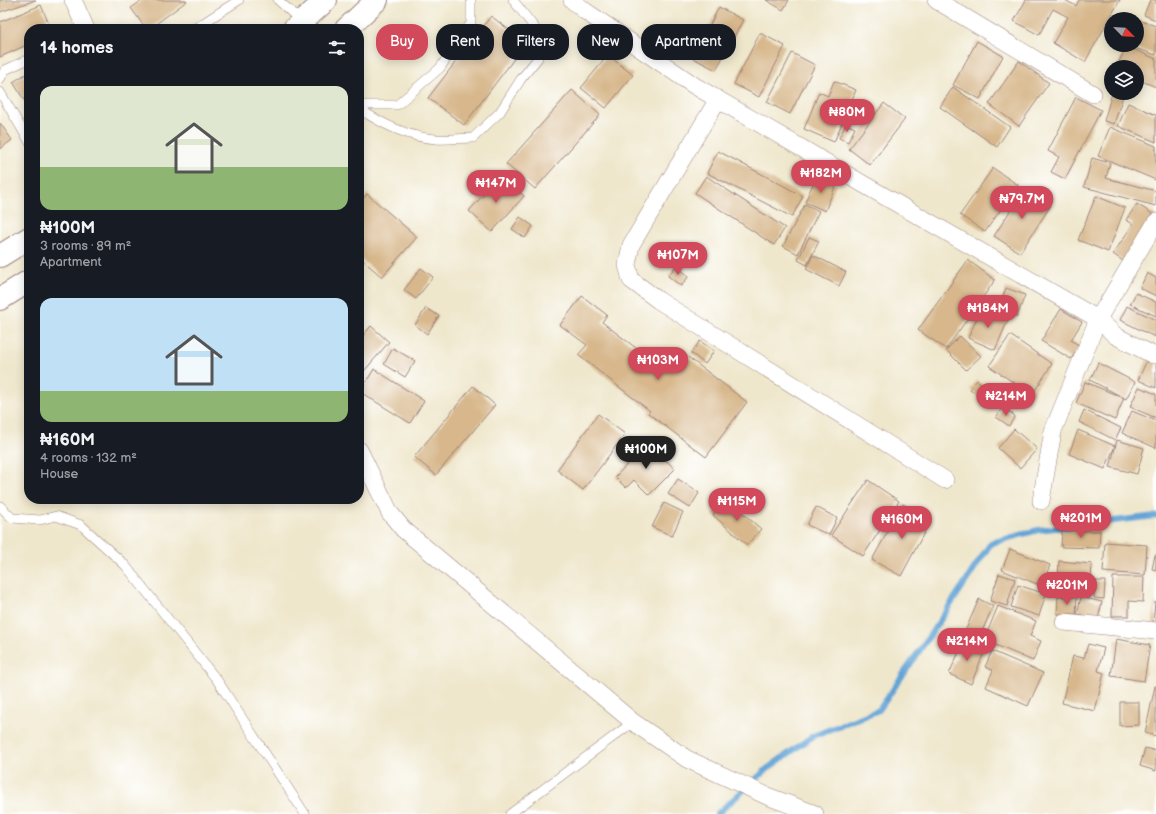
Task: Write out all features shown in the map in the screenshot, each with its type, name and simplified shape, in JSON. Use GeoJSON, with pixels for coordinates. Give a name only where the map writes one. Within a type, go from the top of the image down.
{"type":"FeatureCollection","features":[{"type":"Feature","properties":{"kind":"highway"},"geometry":{"type":"LineString","coordinates":[[299,24],[326,0]]}},
{"type":"Feature","properties":{"kind":"highway"},"geometry":{"type":"LineString","coordinates":[[351,24],[377,0]]}},
{"type":"Feature","properties":{"kind":"highway"},"geometry":{"type":"LineString","coordinates":[[0,256],[24,241]]}},
{"type":"Feature","properties":{"kind":"highway"},"geometry":{"type":"LineString","coordinates":[[0,299],[24,284]]}},
{"type":"Feature","properties":{"kind":"street"},"geometry":{"type":"LineString","coordinates":[[73,0],[84,24]]}},
{"type":"Feature","properties":{"kind":"street"},"geometry":{"type":"LineString","coordinates":[[572,0],[598,20],[718,100],[1098,318],[1116,336],[1153,355],[1156,354]]}},
{"type":"Feature","properties":{"kind":"street"},"geometry":{"type":"LineString","coordinates":[[936,0],[1093,94]]}},
{"type":"Feature","properties":{"kind":"street"},"geometry":{"type":"LineString","coordinates":[[718,100],[631,245],[627,266],[630,280],[658,300],[945,480]]}},
{"type":"Feature","properties":{"kind":"street"},"geometry":{"type":"LineString","coordinates":[[1041,501],[1054,431],[1098,318],[1156,222]]}},
{"type":"Feature","properties":{"kind":"street"},"geometry":{"type":"LineString","coordinates":[[364,460],[390,513],[403,529],[633,722],[687,759],[767,796],[815,814]]}},
{"type":"Feature","properties":{"kind":"street"},"geometry":{"type":"LineString","coordinates":[[1064,622],[1156,631]]}},
{"type":"Feature","properties":{"kind":"lane"},"geometry":{"type":"LineString","coordinates":[[202,24],[239,0]]}},
{"type":"Feature","properties":{"kind":"lane"},"geometry":{"type":"LineString","coordinates":[[278,0],[297,24]]}},
{"type":"Feature","properties":{"kind":"lane"},"geometry":{"type":"LineString","coordinates":[[364,105],[397,106],[440,68],[471,23],[472,0]]}},
{"type":"Feature","properties":{"kind":"lane"},"geometry":{"type":"LineString","coordinates":[[364,112],[386,126],[413,136],[436,139],[473,138],[500,112],[521,79],[538,58],[541,36],[513,0]]}},
{"type":"Feature","properties":{"kind":"lane"},"geometry":{"type":"LineString","coordinates":[[0,79],[5,70],[24,61]]}},
{"type":"Feature","properties":{"kind":"lane"},"geometry":{"type":"LineString","coordinates":[[0,92],[24,133]]}},
{"type":"Feature","properties":{"kind":"lane"},"geometry":{"type":"LineString","coordinates":[[0,506],[12,518],[40,520],[56,516],[81,525],[126,565],[217,680],[305,814]]}},
{"type":"Feature","properties":{"kind":"lane"},"geometry":{"type":"LineString","coordinates":[[510,814],[633,722]]}},
{"type":"Feature","properties":{"kind":"building"},"geometry":{"type":"Polygon","coordinates":[[[0,0],[36,0],[0,12],[0,0]]]}},
{"type":"Feature","properties":{"kind":"building"},"geometry":{"type":"Polygon","coordinates":[[[143,0],[187,1],[156,24],[142,24],[131,8],[143,0]]]}},
{"type":"Feature","properties":{"kind":"building"},"geometry":{"type":"Polygon","coordinates":[[[766,0],[789,0],[783,10],[766,0]]]}},
{"type":"Feature","properties":{"kind":"building"},"geometry":{"type":"Polygon","coordinates":[[[1026,0],[1065,0],[1076,6],[1079,0],[1120,0],[1113,12],[1104,12],[1104,28],[1085,62],[1053,43],[1068,17],[1053,9],[1039,35],[1014,21],[1026,0]]]}},
{"type":"Feature","properties":{"kind":"building"},"geometry":{"type":"Polygon","coordinates":[[[1150,0],[1156,0],[1156,20],[1144,15],[1150,0]]]}},
{"type":"Feature","properties":{"kind":"building"},"geometry":{"type":"Polygon","coordinates":[[[41,5],[49,24],[24,24],[24,46],[0,57],[0,22],[41,5]]]}},
{"type":"Feature","properties":{"kind":"building"},"geometry":{"type":"Polygon","coordinates":[[[719,7],[743,20],[736,33],[736,24],[710,24],[719,7]]]}},
{"type":"Feature","properties":{"kind":"building"},"geometry":{"type":"Polygon","coordinates":[[[491,16],[502,24],[502,60],[513,60],[464,125],[428,98],[457,60],[494,60],[494,24],[485,24],[491,16]]]}},
{"type":"Feature","properties":{"kind":"building"},"geometry":{"type":"Polygon","coordinates":[[[1144,22],[1156,26],[1156,55],[1144,51],[1144,22]]]}},
{"type":"Feature","properties":{"kind":"building"},"geometry":{"type":"Polygon","coordinates":[[[760,33],[785,46],[759,97],[734,84],[760,33]]]}},
{"type":"Feature","properties":{"kind":"building"},"geometry":{"type":"Polygon","coordinates":[[[977,41],[1003,56],[980,99],[953,85],[977,41]]]}},
{"type":"Feature","properties":{"kind":"building"},"geometry":{"type":"Polygon","coordinates":[[[1123,52],[1140,52],[1156,59],[1156,87],[1144,82],[1144,60],[1120,60],[1123,52]]]}},
{"type":"Feature","properties":{"kind":"building"},"geometry":{"type":"Polygon","coordinates":[[[792,53],[815,65],[790,114],[767,102],[792,53]]]}},
{"type":"Feature","properties":{"kind":"building"},"geometry":{"type":"Polygon","coordinates":[[[604,60],[614,60],[633,75],[606,108],[581,88],[604,60]]]}},
{"type":"Feature","properties":{"kind":"building"},"geometry":{"type":"Polygon","coordinates":[[[697,60],[721,60],[716,70],[697,60]]]}},
{"type":"Feature","properties":{"kind":"building"},"geometry":{"type":"Polygon","coordinates":[[[1019,61],[1049,83],[1019,126],[989,104],[1019,61]]]}},
{"type":"Feature","properties":{"kind":"building"},"geometry":{"type":"Polygon","coordinates":[[[24,75],[24,100],[13,82],[24,75]]]}},
{"type":"Feature","properties":{"kind":"building"},"geometry":{"type":"Polygon","coordinates":[[[834,81],[856,90],[834,142],[804,129],[819,92],[828,96],[834,81]]]}},
{"type":"Feature","properties":{"kind":"building"},"geometry":{"type":"Polygon","coordinates":[[[953,87],[1010,127],[997,147],[940,107],[953,87]]]}},
{"type":"Feature","properties":{"kind":"building"},"geometry":{"type":"Polygon","coordinates":[[[572,90],[600,115],[535,189],[506,164],[572,90]]]}},
{"type":"Feature","properties":{"kind":"building"},"geometry":{"type":"Polygon","coordinates":[[[1076,97],[1101,110],[1065,179],[1051,172],[1059,157],[1048,151],[1076,97]]]}},
{"type":"Feature","properties":{"kind":"building"},"geometry":{"type":"Polygon","coordinates":[[[1110,100],[1122,100],[1114,124],[1104,121],[1110,100]]]}},
{"type":"Feature","properties":{"kind":"building"},"geometry":{"type":"Polygon","coordinates":[[[884,103],[905,119],[870,165],[849,149],[884,103]]]}},
{"type":"Feature","properties":{"kind":"building"},"geometry":{"type":"Polygon","coordinates":[[[1128,103],[1156,115],[1156,142],[1118,126],[1128,103]]]}},
{"type":"Feature","properties":{"kind":"building"},"geometry":{"type":"Polygon","coordinates":[[[0,123],[12,140],[0,149],[0,123]]]}},
{"type":"Feature","properties":{"kind":"building"},"geometry":{"type":"Polygon","coordinates":[[[846,124],[855,128],[848,142],[839,138],[846,124]]]}},
{"type":"Feature","properties":{"kind":"building"},"geometry":{"type":"Polygon","coordinates":[[[1110,127],[1156,146],[1156,180],[1098,156],[1110,127]]]}},
{"type":"Feature","properties":{"kind":"building"},"geometry":{"type":"Polygon","coordinates":[[[718,151],[803,196],[792,217],[707,173],[718,151]]]}},
{"type":"Feature","properties":{"kind":"building"},"geometry":{"type":"Polygon","coordinates":[[[1092,158],[1110,163],[1106,178],[1156,191],[1156,206],[1084,187],[1092,158]]]}},
{"type":"Feature","properties":{"kind":"building"},"geometry":{"type":"Polygon","coordinates":[[[993,168],[1018,185],[985,232],[960,215],[993,168]]]}},
{"type":"Feature","properties":{"kind":"building"},"geometry":{"type":"Polygon","coordinates":[[[501,175],[524,196],[492,232],[469,211],[501,175]]]}},
{"type":"Feature","properties":{"kind":"building"},"geometry":{"type":"Polygon","coordinates":[[[706,176],[785,228],[774,245],[695,193],[706,176]]]}},
{"type":"Feature","properties":{"kind":"building"},"geometry":{"type":"Polygon","coordinates":[[[816,177],[836,185],[825,211],[805,202],[816,177]]]}},
{"type":"Feature","properties":{"kind":"building"},"geometry":{"type":"Polygon","coordinates":[[[1025,188],[1051,205],[1020,253],[994,236],[1025,188]]]}},
{"type":"Feature","properties":{"kind":"building"},"geometry":{"type":"Polygon","coordinates":[[[367,194],[417,237],[382,277],[364,261],[364,198],[367,194]]]}},
{"type":"Feature","properties":{"kind":"building"},"geometry":{"type":"Polygon","coordinates":[[[1096,196],[1125,208],[1108,252],[1078,240],[1096,196]]]}},
{"type":"Feature","properties":{"kind":"building"},"geometry":{"type":"Polygon","coordinates":[[[805,204],[819,211],[798,254],[783,246],[805,204]]]}},
{"type":"Feature","properties":{"kind":"building"},"geometry":{"type":"Polygon","coordinates":[[[1137,204],[1156,216],[1126,263],[1113,254],[1133,224],[1126,220],[1137,204]]]}},
{"type":"Feature","properties":{"kind":"building"},"geometry":{"type":"Polygon","coordinates":[[[520,217],[533,226],[525,238],[512,229],[520,217]]]}},
{"type":"Feature","properties":{"kind":"building"},"geometry":{"type":"Polygon","coordinates":[[[809,237],[819,241],[807,265],[798,260],[809,237]]]}},
{"type":"Feature","properties":{"kind":"building"},"geometry":{"type":"Polygon","coordinates":[[[813,255],[846,272],[839,286],[806,269],[813,255]]]}},
{"type":"Feature","properties":{"kind":"building"},"geometry":{"type":"Polygon","coordinates":[[[968,260],[995,280],[946,349],[918,330],[968,260]]]}},
{"type":"Feature","properties":{"kind":"building"},"geometry":{"type":"Polygon","coordinates":[[[676,266],[689,276],[681,286],[668,276],[676,266]]]}},
{"type":"Feature","properties":{"kind":"building"},"geometry":{"type":"Polygon","coordinates":[[[421,268],[433,277],[416,299],[404,290],[421,268]]]}},
{"type":"Feature","properties":{"kind":"building"},"geometry":{"type":"Polygon","coordinates":[[[1147,273],[1156,278],[1156,296],[1140,288],[1147,273]]]}},
{"type":"Feature","properties":{"kind":"building"},"geometry":{"type":"Polygon","coordinates":[[[1006,288],[1025,295],[1017,317],[998,310],[1006,288]]]}},
{"type":"Feature","properties":{"kind":"building"},"geometry":{"type":"Polygon","coordinates":[[[1136,293],[1156,302],[1156,316],[1130,304],[1136,293]]]}},
{"type":"Feature","properties":{"kind":"building"},"geometry":{"type":"Polygon","coordinates":[[[582,296],[607,315],[602,322],[666,371],[680,351],[747,402],[706,457],[648,413],[650,411],[578,355],[587,345],[560,325],[582,296]]]}},
{"type":"Feature","properties":{"kind":"building"},"geometry":{"type":"Polygon","coordinates":[[[1127,306],[1156,320],[1155,337],[1120,320],[1127,306]]]}},
{"type":"Feature","properties":{"kind":"building"},"geometry":{"type":"Polygon","coordinates":[[[426,308],[439,316],[427,334],[415,325],[426,308]]]}},
{"type":"Feature","properties":{"kind":"building"},"geometry":{"type":"Polygon","coordinates":[[[981,309],[1008,320],[995,350],[968,338],[981,309]]]}},
{"type":"Feature","properties":{"kind":"building"},"geometry":{"type":"Polygon","coordinates":[[[1061,309],[1082,322],[1071,340],[1080,346],[1071,359],[1041,341],[1061,309]]]}},
{"type":"Feature","properties":{"kind":"building"},"geometry":{"type":"Polygon","coordinates":[[[371,326],[389,342],[364,371],[364,334],[371,326]]]}},
{"type":"Feature","properties":{"kind":"building"},"geometry":{"type":"Polygon","coordinates":[[[1010,335],[1052,364],[1032,395],[989,366],[1010,335]]]}},
{"type":"Feature","properties":{"kind":"building"},"geometry":{"type":"Polygon","coordinates":[[[960,336],[981,356],[966,370],[946,350],[960,336]]]}},
{"type":"Feature","properties":{"kind":"building"},"geometry":{"type":"Polygon","coordinates":[[[700,341],[714,351],[705,364],[691,353],[700,341]]]}},
{"type":"Feature","properties":{"kind":"building"},"geometry":{"type":"Polygon","coordinates":[[[393,348],[415,361],[405,377],[384,364],[393,348]]]}},
{"type":"Feature","properties":{"kind":"building"},"geometry":{"type":"Polygon","coordinates":[[[1148,358],[1156,361],[1156,388],[1138,380],[1148,358]]]}},
{"type":"Feature","properties":{"kind":"building"},"geometry":{"type":"Polygon","coordinates":[[[1098,363],[1135,382],[1126,399],[1090,380],[1098,363]]]}},
{"type":"Feature","properties":{"kind":"building"},"geometry":{"type":"Polygon","coordinates":[[[374,369],[424,401],[410,423],[364,394],[364,385],[374,369]]]}},
{"type":"Feature","properties":{"kind":"building"},"geometry":{"type":"Polygon","coordinates":[[[977,380],[995,395],[988,404],[970,389],[977,380]]]}},
{"type":"Feature","properties":{"kind":"building"},"geometry":{"type":"Polygon","coordinates":[[[1085,382],[1124,398],[1115,420],[1076,403],[1085,382]]]}},
{"type":"Feature","properties":{"kind":"building"},"geometry":{"type":"Polygon","coordinates":[[[473,386],[495,405],[436,475],[414,457],[473,386]]]}},
{"type":"Feature","properties":{"kind":"building"},"geometry":{"type":"Polygon","coordinates":[[[1139,387],[1156,394],[1156,418],[1130,407],[1139,387]]]}},
{"type":"Feature","properties":{"kind":"building"},"geometry":{"type":"Polygon","coordinates":[[[1003,408],[1015,416],[1009,426],[996,417],[1003,408]]]}},
{"type":"Feature","properties":{"kind":"building"},"geometry":{"type":"Polygon","coordinates":[[[1084,410],[1121,428],[1115,440],[1079,422],[1084,410]]]}},
{"type":"Feature","properties":{"kind":"building"},"geometry":{"type":"Polygon","coordinates":[[[1132,411],[1156,421],[1156,448],[1122,433],[1132,411]]]}},
{"type":"Feature","properties":{"kind":"building"},"geometry":{"type":"Polygon","coordinates":[[[598,414],[625,434],[583,490],[557,470],[598,414]]]}},
{"type":"Feature","properties":{"kind":"building"},"geometry":{"type":"Polygon","coordinates":[[[1014,429],[1037,449],[1020,468],[998,448],[1014,429]]]}},
{"type":"Feature","properties":{"kind":"building"},"geometry":{"type":"Polygon","coordinates":[[[1078,430],[1115,446],[1105,469],[1069,454],[1078,430]]]}},
{"type":"Feature","properties":{"kind":"building"},"geometry":{"type":"Polygon","coordinates":[[[1117,440],[1144,448],[1137,474],[1110,467],[1117,440]]]}},
{"type":"Feature","properties":{"kind":"building"},"geometry":{"type":"Polygon","coordinates":[[[648,443],[675,469],[649,495],[634,480],[626,488],[615,477],[648,443]]]}},
{"type":"Feature","properties":{"kind":"building"},"geometry":{"type":"Polygon","coordinates":[[[678,479],[699,493],[690,508],[668,494],[678,479]]]}},
{"type":"Feature","properties":{"kind":"building"},"geometry":{"type":"Polygon","coordinates":[[[868,480],[899,501],[863,556],[831,535],[868,480]]]}},
{"type":"Feature","properties":{"kind":"building"},"geometry":{"type":"Polygon","coordinates":[[[727,499],[761,529],[747,545],[713,515],[727,499]]]}},
{"type":"Feature","properties":{"kind":"building"},"geometry":{"type":"Polygon","coordinates":[[[664,503],[683,512],[672,536],[652,527],[664,503]]]}},
{"type":"Feature","properties":{"kind":"building"},"geometry":{"type":"Polygon","coordinates":[[[903,504],[931,520],[901,576],[872,560],[903,504]]]}},
{"type":"Feature","properties":{"kind":"building"},"geometry":{"type":"Polygon","coordinates":[[[816,507],[837,518],[829,535],[807,525],[816,507]]]}},
{"type":"Feature","properties":{"kind":"building"},"geometry":{"type":"Polygon","coordinates":[[[1062,531],[1100,531],[1099,548],[1061,547],[1062,531]]]}},
{"type":"Feature","properties":{"kind":"building"},"geometry":{"type":"Polygon","coordinates":[[[1105,542],[1147,545],[1145,575],[1103,572],[1105,542]]]}},
{"type":"Feature","properties":{"kind":"building"},"geometry":{"type":"Polygon","coordinates":[[[1010,549],[1050,565],[1042,586],[1002,570],[1010,549]]]}},
{"type":"Feature","properties":{"kind":"building"},"geometry":{"type":"Polygon","coordinates":[[[1156,555],[1156,570],[1152,569],[1156,555]]]}},
{"type":"Feature","properties":{"kind":"building"},"geometry":{"type":"Polygon","coordinates":[[[1059,561],[1092,564],[1090,597],[1057,595],[1059,561]]]}},
{"type":"Feature","properties":{"kind":"building"},"geometry":{"type":"Polygon","coordinates":[[[999,574],[1015,579],[1007,606],[990,601],[999,574]]]}},
{"type":"Feature","properties":{"kind":"building"},"geometry":{"type":"Polygon","coordinates":[[[1113,577],[1144,577],[1143,602],[1129,601],[1129,616],[1112,616],[1113,577]]]}},
{"type":"Feature","properties":{"kind":"building"},"geometry":{"type":"Polygon","coordinates":[[[1095,581],[1105,581],[1104,599],[1094,598],[1095,581]]]}},
{"type":"Feature","properties":{"kind":"building"},"geometry":{"type":"Polygon","coordinates":[[[1018,585],[1046,594],[1039,616],[1011,607],[1018,585]]]}},
{"type":"Feature","properties":{"kind":"building"},"geometry":{"type":"Polygon","coordinates":[[[1058,597],[1077,597],[1076,614],[1057,614],[1058,597]]]}},
{"type":"Feature","properties":{"kind":"building"},"geometry":{"type":"Polygon","coordinates":[[[1081,597],[1102,602],[1098,619],[1077,614],[1081,597]]]}},
{"type":"Feature","properties":{"kind":"building"},"geometry":{"type":"Polygon","coordinates":[[[979,599],[993,606],[977,643],[963,636],[979,599]]]}},
{"type":"Feature","properties":{"kind":"building"},"geometry":{"type":"Polygon","coordinates":[[[1156,602],[1156,624],[1153,623],[1156,602]]]}},
{"type":"Feature","properties":{"kind":"building"},"geometry":{"type":"Polygon","coordinates":[[[998,606],[1036,621],[1030,636],[1041,641],[1033,661],[984,640],[998,606]]]}},
{"type":"Feature","properties":{"kind":"building"},"geometry":{"type":"Polygon","coordinates":[[[1116,639],[1150,645],[1144,681],[1111,676],[1116,639]]]}},
{"type":"Feature","properties":{"kind":"building"},"geometry":{"type":"Polygon","coordinates":[[[964,641],[985,650],[971,684],[949,674],[964,641]]]}},
{"type":"Feature","properties":{"kind":"building"},"geometry":{"type":"Polygon","coordinates":[[[1088,644],[1104,648],[1098,671],[1104,673],[1095,711],[1062,703],[1073,656],[1084,658],[1088,644]]]}},
{"type":"Feature","properties":{"kind":"building"},"geometry":{"type":"Polygon","coordinates":[[[992,651],[1043,673],[1028,706],[986,687],[993,670],[985,667],[992,651]]]}},
{"type":"Feature","properties":{"kind":"building"},"geometry":{"type":"Polygon","coordinates":[[[1156,686],[1156,736],[1145,733],[1156,686]]]}},
{"type":"Feature","properties":{"kind":"building"},"geometry":{"type":"Polygon","coordinates":[[[1120,702],[1139,702],[1139,725],[1120,726],[1120,702]]]}},
{"type":"Feature","properties":{"kind":"building"},"geometry":{"type":"Polygon","coordinates":[[[1145,748],[1156,751],[1156,771],[1140,766],[1145,748]]]}},
{"type":"Feature","properties":{"kind":"waterway"},"geometry":{"type":"LineString","coordinates":[[717,814],[767,769],[813,736],[879,710],[991,543],[1038,530],[1156,516]]}}]}
